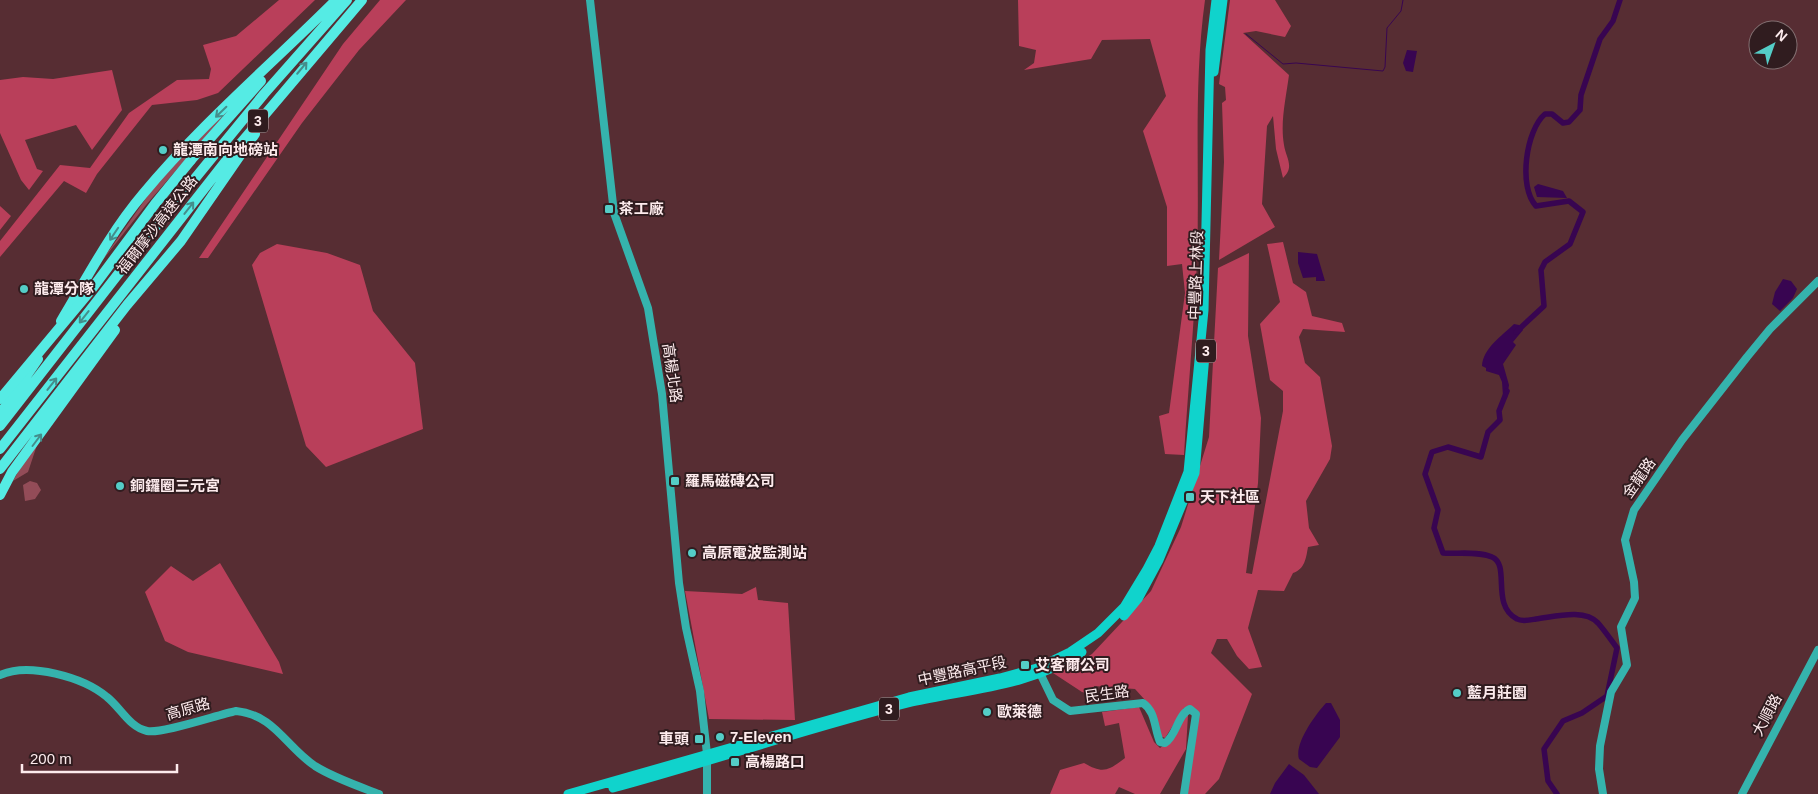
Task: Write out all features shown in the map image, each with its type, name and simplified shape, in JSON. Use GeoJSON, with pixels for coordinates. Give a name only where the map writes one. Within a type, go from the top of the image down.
{"type":"FeatureCollection","features":[{"type":"Feature","properties":{"kind":"highway"},"geometry":{"type":"LineString","coordinates":[[0,414],[43,352],[107,244],[142,194],[217,116],[336,0]]}},
{"type":"Feature","properties":{"kind":"highway","name":"福爾摩沙高速公路"},"geometry":{"type":"LineString","coordinates":[[0,426],[147,237],[264,94],[347,0]]}},
{"type":"Feature","properties":{"kind":"highway","name":"福爾摩沙高速公路"},"geometry":{"type":"LineString","coordinates":[[0,449],[229,157],[362,0]]}},
{"type":"Feature","properties":{"kind":"highway"},"geometry":{"type":"LineString","coordinates":[[0,399],[91,290],[155,204],[294,42]]}},
{"type":"Feature","properties":{"kind":"highway"},"geometry":{"type":"LineString","coordinates":[[0,469],[127,305],[181,241],[289,84]]}},
{"type":"Feature","properties":{"kind":"highway"},"geometry":{"type":"LineString","coordinates":[[0,486],[59,411],[152,276]]}},
{"type":"Feature","properties":{"kind":"highway"},"geometry":{"type":"LineString","coordinates":[[0,495],[19,464]]}},
{"type":"Feature","properties":{"kind":"main road","name":"中豐路上林段"},"geometry":{"type":"LineString","coordinates":[[1156,560],[1188,472],[1204,310],[1210,50],[1216,0]]}},
{"type":"Feature","properties":{"kind":"main road","name":"中豐路上林段"},"geometry":{"type":"LineString","coordinates":[[1071,656],[1124,607],[1156,560],[1188,494],[1195,474],[1210,307],[1214,75],[1223,0]]}},
{"type":"Feature","properties":{"kind":"main road","name":"中豐路高平段"},"geometry":{"type":"LineString","coordinates":[[590,794],[909,697],[1039,670],[1071,656]]}},
{"type":"Feature","properties":{"kind":"main road","name":"中豐路高平段"},"geometry":{"type":"LineString","coordinates":[[568,794],[707,758]]}},
{"type":"Feature","properties":{"kind":"street","name":"高楊北路"},"geometry":{"type":"LineString","coordinates":[[590,0],[614,214],[643,291],[654,342],[662,394],[679,582],[686,628],[700,691],[707,758],[707,794]]}},
{"type":"Feature","properties":{"kind":"street","name":"金龍路"},"geometry":{"type":"LineString","coordinates":[[1604,794],[1599,769],[1600,746],[1611,692],[1627,664],[1621,627],[1635,598],[1634,582],[1625,540],[1634,510],[1682,440],[1747,357],[1770,329],[1818,281]]}},
{"type":"Feature","properties":{"kind":"street","name":"大順路"},"geometry":{"type":"LineString","coordinates":[[1742,794],[1818,650]]}},
{"type":"Feature","properties":{"kind":"street","name":"高原路"},"geometry":{"type":"LineString","coordinates":[[0,675],[22,669],[42,670],[84,684],[107,697],[133,725],[152,732],[236,711],[248,712],[266,720],[317,767],[379,794]]}},
{"type":"Feature","properties":{"kind":"street","name":"民生路"},"geometry":{"type":"LineString","coordinates":[[1039,670],[1053,700],[1070,711],[1143,703],[1152,712],[1160,742],[1165,743],[1171,737],[1184,714],[1190,709],[1193,710],[1196,714],[1184,794]]}},
{"type":"Feature","properties":{"kind":"shaded area"},"geometry":{"type":"Polygon","coordinates":[[[279,0],[315,0],[218,93],[197,100],[152,105],[97,174],[86,193],[64,181],[0,257],[0,241],[60,165],[90,168],[129,113],[177,80],[209,79],[211,69],[203,45],[236,36],[279,0]]]}},
{"type":"Feature","properties":{"kind":"shaded area"},"geometry":{"type":"Polygon","coordinates":[[[380,0],[406,0],[359,50],[302,123],[208,258],[199,258],[343,44],[380,0]]]}},
{"type":"Feature","properties":{"kind":"shaded area"},"geometry":{"type":"Polygon","coordinates":[[[1018,0],[1205,0],[1199,65],[1197,261],[1184,455],[1165,454],[1159,416],[1169,413],[1185,293],[1182,264],[1167,266],[1167,207],[1143,131],[1166,96],[1150,39],[1102,40],[1091,59],[1024,70],[1034,63],[1036,50],[1019,46],[1018,0]]]}},
{"type":"Feature","properties":{"kind":"shaded area"},"geometry":{"type":"Polygon","coordinates":[[[1230,0],[1275,0],[1291,26],[1285,37],[1256,31],[1243,33],[1289,75],[1284,110],[1283,136],[1289,170],[1283,178],[1276,149],[1273,116],[1267,126],[1262,204],[1275,227],[1219,260],[1224,162],[1222,103],[1226,100],[1225,87],[1219,84],[1230,0]]]}},
{"type":"Feature","properties":{"kind":"shaded area"},"geometry":{"type":"Polygon","coordinates":[[[1407,50],[1417,51],[1413,72],[1406,71],[1403,63],[1407,50]]]}},
{"type":"Feature","properties":{"kind":"shaded area"},"geometry":{"type":"Polygon","coordinates":[[[112,70],[122,110],[92,150],[76,125],[25,140],[37,169],[43,171],[29,190],[21,180],[0,133],[0,80],[23,77],[53,79],[112,70]]]}},
{"type":"Feature","properties":{"kind":"shaded area"},"geometry":{"type":"Polygon","coordinates":[[[237,100],[146,205],[98,266],[159,180],[237,100]]]}},
{"type":"Feature","properties":{"kind":"shaded area"},"geometry":{"type":"Polygon","coordinates":[[[1538,184],[1563,191],[1567,198],[1537,197],[1534,187],[1538,184]]]}},
{"type":"Feature","properties":{"kind":"shaded area"},"geometry":{"type":"Polygon","coordinates":[[[0,206],[11,216],[0,230],[0,206]]]}},
{"type":"Feature","properties":{"kind":"shaded area"},"geometry":{"type":"Polygon","coordinates":[[[1283,242],[1293,283],[1306,292],[1312,316],[1342,323],[1345,332],[1303,329],[1299,337],[1305,363],[1320,377],[1332,446],[1330,459],[1306,501],[1309,528],[1319,545],[1308,547],[1306,559],[1300,569],[1293,573],[1284,591],[1258,590],[1248,628],[1262,667],[1249,669],[1237,656],[1227,639],[1217,639],[1211,653],[1252,694],[1219,779],[1205,794],[1186,794],[1195,711],[1184,708],[1165,738],[1158,735],[1145,700],[1135,689],[1094,686],[1094,695],[1082,692],[1053,673],[1067,669],[1092,654],[1151,591],[1181,527],[1209,437],[1218,268],[1249,253],[1248,336],[1261,418],[1258,483],[1246,573],[1252,574],[1283,411],[1283,391],[1270,380],[1260,324],[1280,302],[1267,244],[1283,242]]]}},
{"type":"Feature","properties":{"kind":"shaded area"},"geometry":{"type":"Polygon","coordinates":[[[277,244],[327,253],[360,265],[373,311],[415,363],[423,429],[326,467],[306,446],[252,265],[260,253],[277,244]]]}},
{"type":"Feature","properties":{"kind":"shaded area"},"geometry":{"type":"Polygon","coordinates":[[[1298,252],[1317,254],[1325,281],[1316,281],[1316,277],[1303,278],[1298,263],[1298,252]]]}},
{"type":"Feature","properties":{"kind":"shaded area"},"geometry":{"type":"Polygon","coordinates":[[[1783,279],[1791,281],[1797,289],[1793,298],[1780,311],[1772,304],[1775,292],[1783,279]]]}},
{"type":"Feature","properties":{"kind":"shaded area"},"geometry":{"type":"Polygon","coordinates":[[[1514,324],[1519,325],[1523,330],[1513,342],[1516,345],[1503,364],[1509,385],[1507,398],[1503,396],[1502,382],[1499,375],[1486,371],[1486,368],[1482,366],[1489,348],[1514,324]]]}},
{"type":"Feature","properties":{"kind":"shaded area"},"geometry":{"type":"Polygon","coordinates":[[[37,445],[28,472],[13,481],[26,458],[37,445]]]}},
{"type":"Feature","properties":{"kind":"shaded area"},"geometry":{"type":"Polygon","coordinates":[[[30,481],[37,483],[41,490],[35,499],[25,501],[23,485],[30,481]]]}},
{"type":"Feature","properties":{"kind":"shaded area"},"geometry":{"type":"Polygon","coordinates":[[[220,563],[279,662],[283,674],[188,652],[165,641],[145,592],[171,566],[193,581],[220,563]]]}},
{"type":"Feature","properties":{"kind":"shaded area"},"geometry":{"type":"Polygon","coordinates":[[[756,587],[758,600],[788,603],[795,720],[709,719],[685,591],[742,594],[756,587]]]}},
{"type":"Feature","properties":{"kind":"shaded area"},"geometry":{"type":"Polygon","coordinates":[[[1326,703],[1331,703],[1340,720],[1340,737],[1317,768],[1310,767],[1299,759],[1298,753],[1302,738],[1311,722],[1326,703]]]}},
{"type":"Feature","properties":{"kind":"shaded area"},"geometry":{"type":"Polygon","coordinates":[[[1139,707],[1154,742],[1160,748],[1168,742],[1182,717],[1188,715],[1186,749],[1160,794],[1135,794],[1119,787],[1115,794],[1050,794],[1060,770],[1084,763],[1101,770],[1114,766],[1125,758],[1119,723],[1105,726],[1102,712],[1139,707]]]}},
{"type":"Feature","properties":{"kind":"shaded area"},"geometry":{"type":"Polygon","coordinates":[[[1289,764],[1304,775],[1319,794],[1270,794],[1275,783],[1289,764]]]}},
{"type":"Feature","properties":{"kind":"waterway"},"geometry":{"type":"LineString","coordinates":[[1246,34],[1283,64],[1296,63],[1383,71],[1385,67],[1387,28],[1401,11],[1403,0]]}},
{"type":"Feature","properties":{"kind":"waterway"},"geometry":{"type":"LineString","coordinates":[[1516,332],[1544,306],[1541,270],[1545,262],[1570,244],[1583,212],[1569,201],[1536,206],[1530,197],[1526,173],[1529,145],[1533,132],[1545,114],[1552,114],[1563,123],[1569,122],[1580,110],[1581,95],[1600,39],[1613,21],[1620,0]]}},
{"type":"Feature","properties":{"kind":"waterway"},"geometry":{"type":"LineString","coordinates":[[1507,391],[1499,411],[1500,420],[1488,432],[1481,457],[1448,447],[1432,452],[1425,474],[1438,510],[1434,528],[1443,553],[1481,554],[1492,557],[1497,561],[1500,568],[1504,605],[1509,613],[1521,620],[1560,615],[1577,615],[1592,618],[1617,648],[1607,696],[1582,713],[1563,721],[1544,749],[1548,781],[1557,794]]}},
{"type":"Feature","properties":{"kind":"place","name":"龍潭南向地磅站"},"geometry":{"type":"Point","coordinates":[163,150]}},
{"type":"Feature","properties":{"kind":"place","name":"茶工廠"},"geometry":{"type":"Point","coordinates":[609,209]}},
{"type":"Feature","properties":{"kind":"place","name":"龍潭分隊"},"geometry":{"type":"Point","coordinates":[24,289]}},
{"type":"Feature","properties":{"kind":"place","name":"羅馬磁磚公司"},"geometry":{"type":"Point","coordinates":[675,481]}},
{"type":"Feature","properties":{"kind":"place","name":"銅鑼圈三元宮"},"geometry":{"type":"Point","coordinates":[120,486]}},
{"type":"Feature","properties":{"kind":"place","name":"天下社區"},"geometry":{"type":"Point","coordinates":[1190,497]}},
{"type":"Feature","properties":{"kind":"place","name":"高原電波監測站"},"geometry":{"type":"Point","coordinates":[692,553]}},
{"type":"Feature","properties":{"kind":"place","name":"艾客爾公司"},"geometry":{"type":"Point","coordinates":[1025,665]}},
{"type":"Feature","properties":{"kind":"place","name":"藍月莊園"},"geometry":{"type":"Point","coordinates":[1457,693]}},
{"type":"Feature","properties":{"kind":"place","name":"歐萊德"},"geometry":{"type":"Point","coordinates":[987,712]}},
{"type":"Feature","properties":{"kind":"place","name":"7-Eleven"},"geometry":{"type":"Point","coordinates":[720,737]}},
{"type":"Feature","properties":{"kind":"place","name":"車頭"},"geometry":{"type":"Point","coordinates":[699,739]}},
{"type":"Feature","properties":{"kind":"place","name":"高楊路口"},"geometry":{"type":"Point","coordinates":[735,762]}}]}
